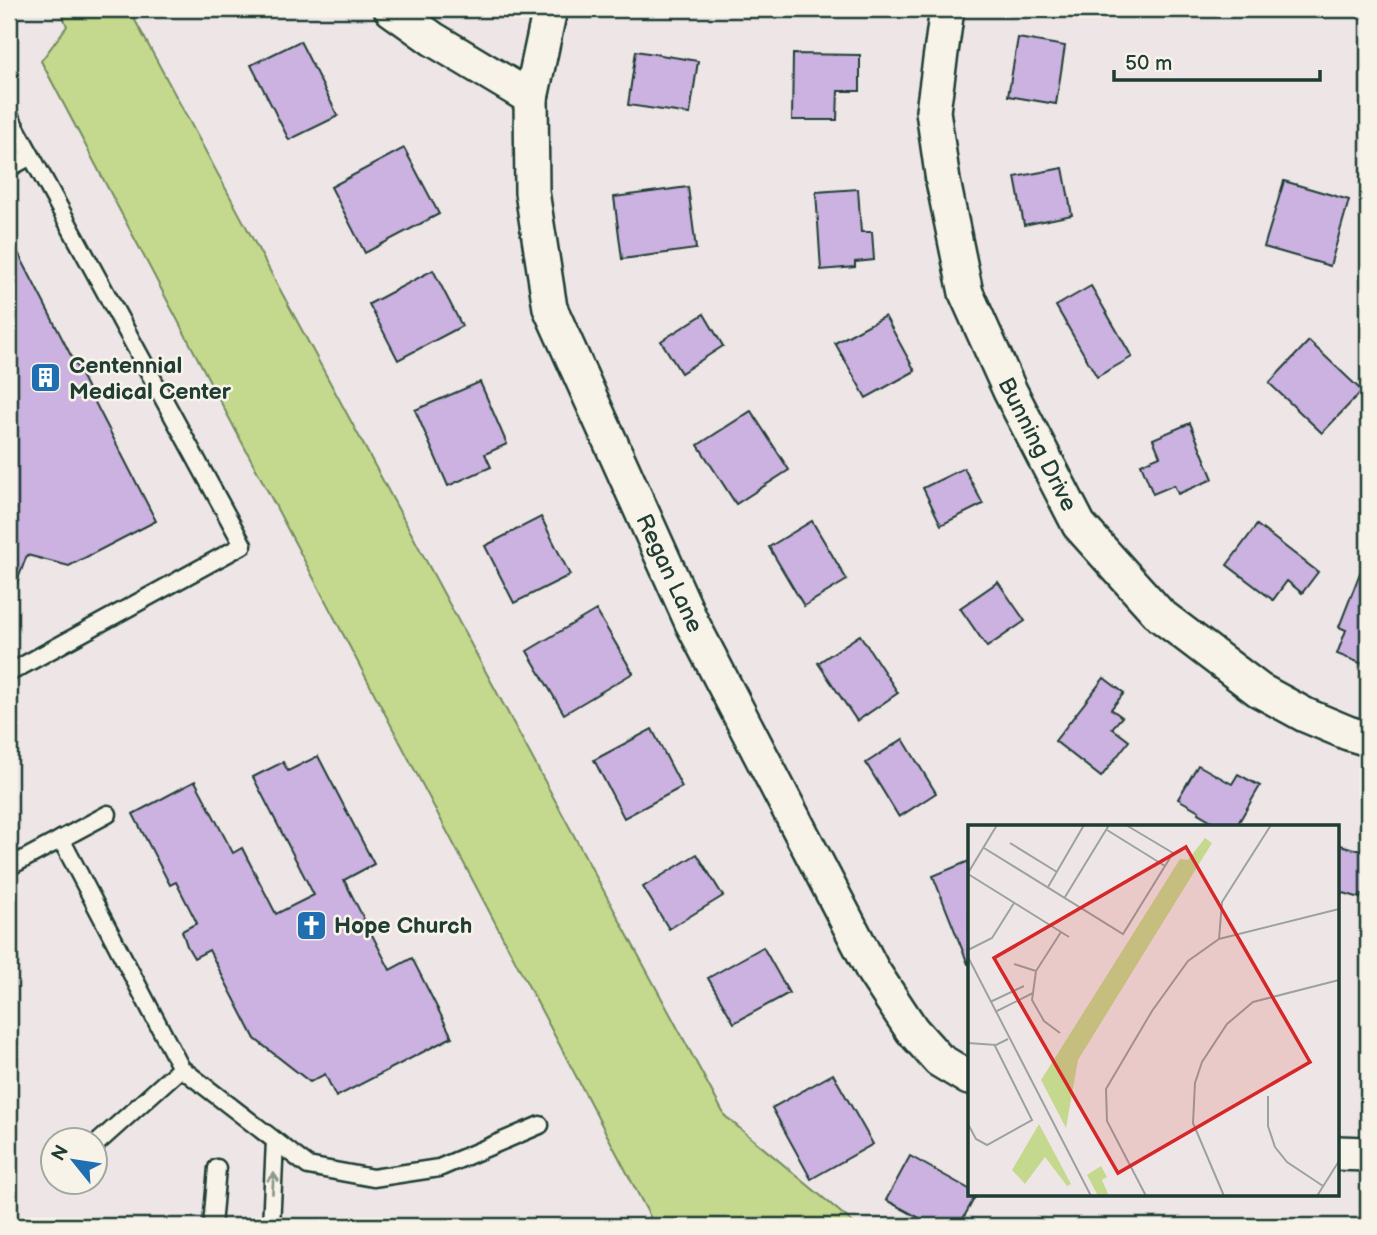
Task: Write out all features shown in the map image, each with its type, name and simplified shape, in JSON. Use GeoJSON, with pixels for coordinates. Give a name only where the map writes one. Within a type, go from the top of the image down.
{"type":"FeatureCollection","features":[{"type":"Feature","properties":{"kind":"street"},"geometry":{"type":"LineString","coordinates":[[391,9],[433,39],[531,98]]}},
{"type":"Feature","properties":{"kind":"street","name":"Regan Lane"},"geometry":{"type":"LineString","coordinates":[[550,9],[531,98],[532,192],[550,308],[692,623],[873,971],[912,1030],[939,1060],[968,1077]]}},
{"type":"Feature","properties":{"kind":"street","name":"Bunning Drive"},"geometry":{"type":"LineString","coordinates":[[947,9],[933,111],[943,181],[966,293],[1010,391],[1079,525],[1160,615],[1259,691],[1305,715],[1368,739]]}},
{"type":"Feature","properties":{"kind":"street"},"geometry":{"type":"LineString","coordinates":[[1338,1153],[1368,1154]]}},
{"type":"Feature","properties":{"kind":"lane"},"geometry":{"type":"LineString","coordinates":[[9,115],[243,545],[9,673]]}},
{"type":"Feature","properties":{"kind":"lane"},"geometry":{"type":"LineString","coordinates":[[9,168],[31,156]]}},
{"type":"Feature","properties":{"kind":"lane"},"geometry":{"type":"LineString","coordinates":[[9,867],[108,814]]}},
{"type":"Feature","properties":{"kind":"lane"},"geometry":{"type":"LineString","coordinates":[[61,839],[181,1068],[308,1166],[373,1178],[439,1168],[540,1125]]}},
{"type":"Feature","properties":{"kind":"lane"},"geometry":{"type":"LineString","coordinates":[[108,1133],[181,1068]]}},
{"type":"Feature","properties":{"kind":"lane"},"geometry":{"type":"LineString","coordinates":[[271,1226],[275,1140]]}},
{"type":"Feature","properties":{"kind":"lane"},"geometry":{"type":"LineString","coordinates":[[212,1226],[217,1168]]}},
{"type":"Feature","properties":{"kind":"green space"},"geometry":{"type":"Polygon","coordinates":[[[60,9],[129,9],[725,1116],[857,1226],[655,1226],[41,61],[67,26],[60,9]]]}},
{"type":"Feature","properties":{"kind":"building"},"geometry":{"type":"Polygon","coordinates":[[[1018,38],[1065,46],[1056,104],[1008,96],[1018,38]]]}},
{"type":"Feature","properties":{"kind":"building"},"geometry":{"type":"Polygon","coordinates":[[[300,41],[338,116],[289,140],[251,65],[300,41]]]}},
{"type":"Feature","properties":{"kind":"building"},"geometry":{"type":"Polygon","coordinates":[[[636,51],[698,61],[690,114],[628,105],[636,51]]]}},
{"type":"Feature","properties":{"kind":"building"},"geometry":{"type":"Polygon","coordinates":[[[793,54],[860,55],[860,91],[838,91],[837,120],[792,120],[793,54]]]}},
{"type":"Feature","properties":{"kind":"building"},"geometry":{"type":"Polygon","coordinates":[[[404,148],[439,214],[365,253],[331,187],[404,148]]]}},
{"type":"Feature","properties":{"kind":"building"},"geometry":{"type":"Polygon","coordinates":[[[1063,168],[1072,215],[1024,225],[1015,177],[1063,168]]]}},
{"type":"Feature","properties":{"kind":"building"},"geometry":{"type":"Polygon","coordinates":[[[1284,181],[1349,200],[1330,266],[1264,247],[1284,181]]]}},
{"type":"Feature","properties":{"kind":"building"},"geometry":{"type":"Polygon","coordinates":[[[688,187],[696,249],[622,259],[614,197],[688,187]]]}},
{"type":"Feature","properties":{"kind":"building"},"geometry":{"type":"Polygon","coordinates":[[[858,189],[861,232],[872,232],[874,260],[855,262],[855,267],[821,270],[816,192],[858,189]]]}},
{"type":"Feature","properties":{"kind":"building","name":"Centennial Medical Center"},"geometry":{"type":"Polygon","coordinates":[[[9,235],[156,521],[69,566],[27,555],[11,598],[9,598],[9,235]]]}},
{"type":"Feature","properties":{"kind":"building"},"geometry":{"type":"Polygon","coordinates":[[[433,270],[462,326],[398,360],[369,304],[433,270]]]}},
{"type":"Feature","properties":{"kind":"building"},"geometry":{"type":"Polygon","coordinates":[[[1091,286],[1132,357],[1097,377],[1056,306],[1091,286]]]}},
{"type":"Feature","properties":{"kind":"building"},"geometry":{"type":"Polygon","coordinates":[[[704,314],[723,346],[681,373],[661,341],[704,314]]]}},
{"type":"Feature","properties":{"kind":"building"},"geometry":{"type":"Polygon","coordinates":[[[885,316],[915,371],[866,398],[835,343],[885,316]]]}},
{"type":"Feature","properties":{"kind":"building"},"geometry":{"type":"Polygon","coordinates":[[[1309,341],[1362,391],[1322,433],[1269,383],[1309,341]]]}},
{"type":"Feature","properties":{"kind":"building"},"geometry":{"type":"Polygon","coordinates":[[[480,382],[507,444],[485,454],[491,467],[448,486],[415,410],[480,382]]]}},
{"type":"Feature","properties":{"kind":"building"},"geometry":{"type":"Polygon","coordinates":[[[751,411],[789,470],[736,504],[698,445],[751,411]]]}},
{"type":"Feature","properties":{"kind":"building"},"geometry":{"type":"Polygon","coordinates":[[[1190,423],[1213,479],[1178,494],[1174,485],[1153,494],[1141,464],[1160,456],[1153,439],[1190,423]]]}},
{"type":"Feature","properties":{"kind":"building"},"geometry":{"type":"Polygon","coordinates":[[[964,468],[983,504],[941,525],[923,488],[964,468]]]}},
{"type":"Feature","properties":{"kind":"building"},"geometry":{"type":"Polygon","coordinates":[[[541,517],[570,575],[514,603],[485,546],[541,517]]]}},
{"type":"Feature","properties":{"kind":"building"},"geometry":{"type":"Polygon","coordinates":[[[812,521],[847,580],[804,606],[769,547],[812,521]]]}},
{"type":"Feature","properties":{"kind":"building"},"geometry":{"type":"Polygon","coordinates":[[[1257,525],[1318,572],[1302,593],[1287,581],[1273,600],[1227,565],[1257,525]]]}},
{"type":"Feature","properties":{"kind":"building"},"geometry":{"type":"Polygon","coordinates":[[[1367,555],[1368,666],[1337,654],[1346,630],[1339,627],[1367,555]]]}},
{"type":"Feature","properties":{"kind":"building"},"geometry":{"type":"Polygon","coordinates":[[[998,582],[1025,621],[987,647],[960,608],[998,582]]]}},
{"type":"Feature","properties":{"kind":"building"},"geometry":{"type":"Polygon","coordinates":[[[596,610],[633,673],[564,714],[527,651],[596,610]]]}},
{"type":"Feature","properties":{"kind":"building"},"geometry":{"type":"Polygon","coordinates":[[[860,635],[898,693],[857,721],[818,663],[860,635]]]}},
{"type":"Feature","properties":{"kind":"building"},"geometry":{"type":"Polygon","coordinates":[[[1104,678],[1124,693],[1111,709],[1122,717],[1112,728],[1129,741],[1101,777],[1055,741],[1104,678]]]}},
{"type":"Feature","properties":{"kind":"building"},"geometry":{"type":"Polygon","coordinates":[[[652,729],[682,787],[624,818],[594,760],[652,729]]]}},
{"type":"Feature","properties":{"kind":"building"},"geometry":{"type":"Polygon","coordinates":[[[903,739],[936,793],[899,817],[866,763],[903,739]]]}},
{"type":"Feature","properties":{"kind":"building","name":"Hope Church"},"geometry":{"type":"Polygon","coordinates":[[[318,756],[374,864],[344,880],[390,970],[412,958],[452,1037],[336,1097],[325,1074],[310,1082],[255,1039],[209,950],[194,958],[182,931],[197,923],[176,882],[170,885],[133,814],[195,781],[233,853],[242,848],[276,914],[314,895],[253,777],[283,762],[288,771],[318,756]]]}},
{"type":"Feature","properties":{"kind":"building"},"geometry":{"type":"Polygon","coordinates":[[[1198,765],[1232,784],[1238,774],[1260,786],[1237,825],[1219,825],[1178,799],[1198,765]]]}},
{"type":"Feature","properties":{"kind":"building"},"geometry":{"type":"Polygon","coordinates":[[[1338,844],[1368,853],[1368,896],[1361,894],[1360,898],[1338,891],[1338,844]]]}},
{"type":"Feature","properties":{"kind":"building"},"geometry":{"type":"Polygon","coordinates":[[[697,854],[723,896],[669,929],[643,887],[697,854]]]}},
{"type":"Feature","properties":{"kind":"building"},"geometry":{"type":"Polygon","coordinates":[[[968,861],[968,964],[933,876],[968,861]]]}},
{"type":"Feature","properties":{"kind":"building"},"geometry":{"type":"Polygon","coordinates":[[[763,947],[789,993],[734,1023],[708,978],[763,947]]]}},
{"type":"Feature","properties":{"kind":"building"},"geometry":{"type":"Polygon","coordinates":[[[833,1074],[873,1144],[811,1179],[772,1108],[833,1074]]]}},
{"type":"Feature","properties":{"kind":"building"},"geometry":{"type":"Polygon","coordinates":[[[910,1156],[968,1188],[968,1196],[975,1196],[959,1226],[934,1226],[886,1200],[910,1156]]]}},
{"type":"Feature","properties":{"kind":"place","name":"Centennial Medical Center"},"geometry":{"type":"Point","coordinates":[46,378]}},
{"type":"Feature","properties":{"kind":"place","name":"Hope Church"},"geometry":{"type":"Point","coordinates":[311,925]}}]}
